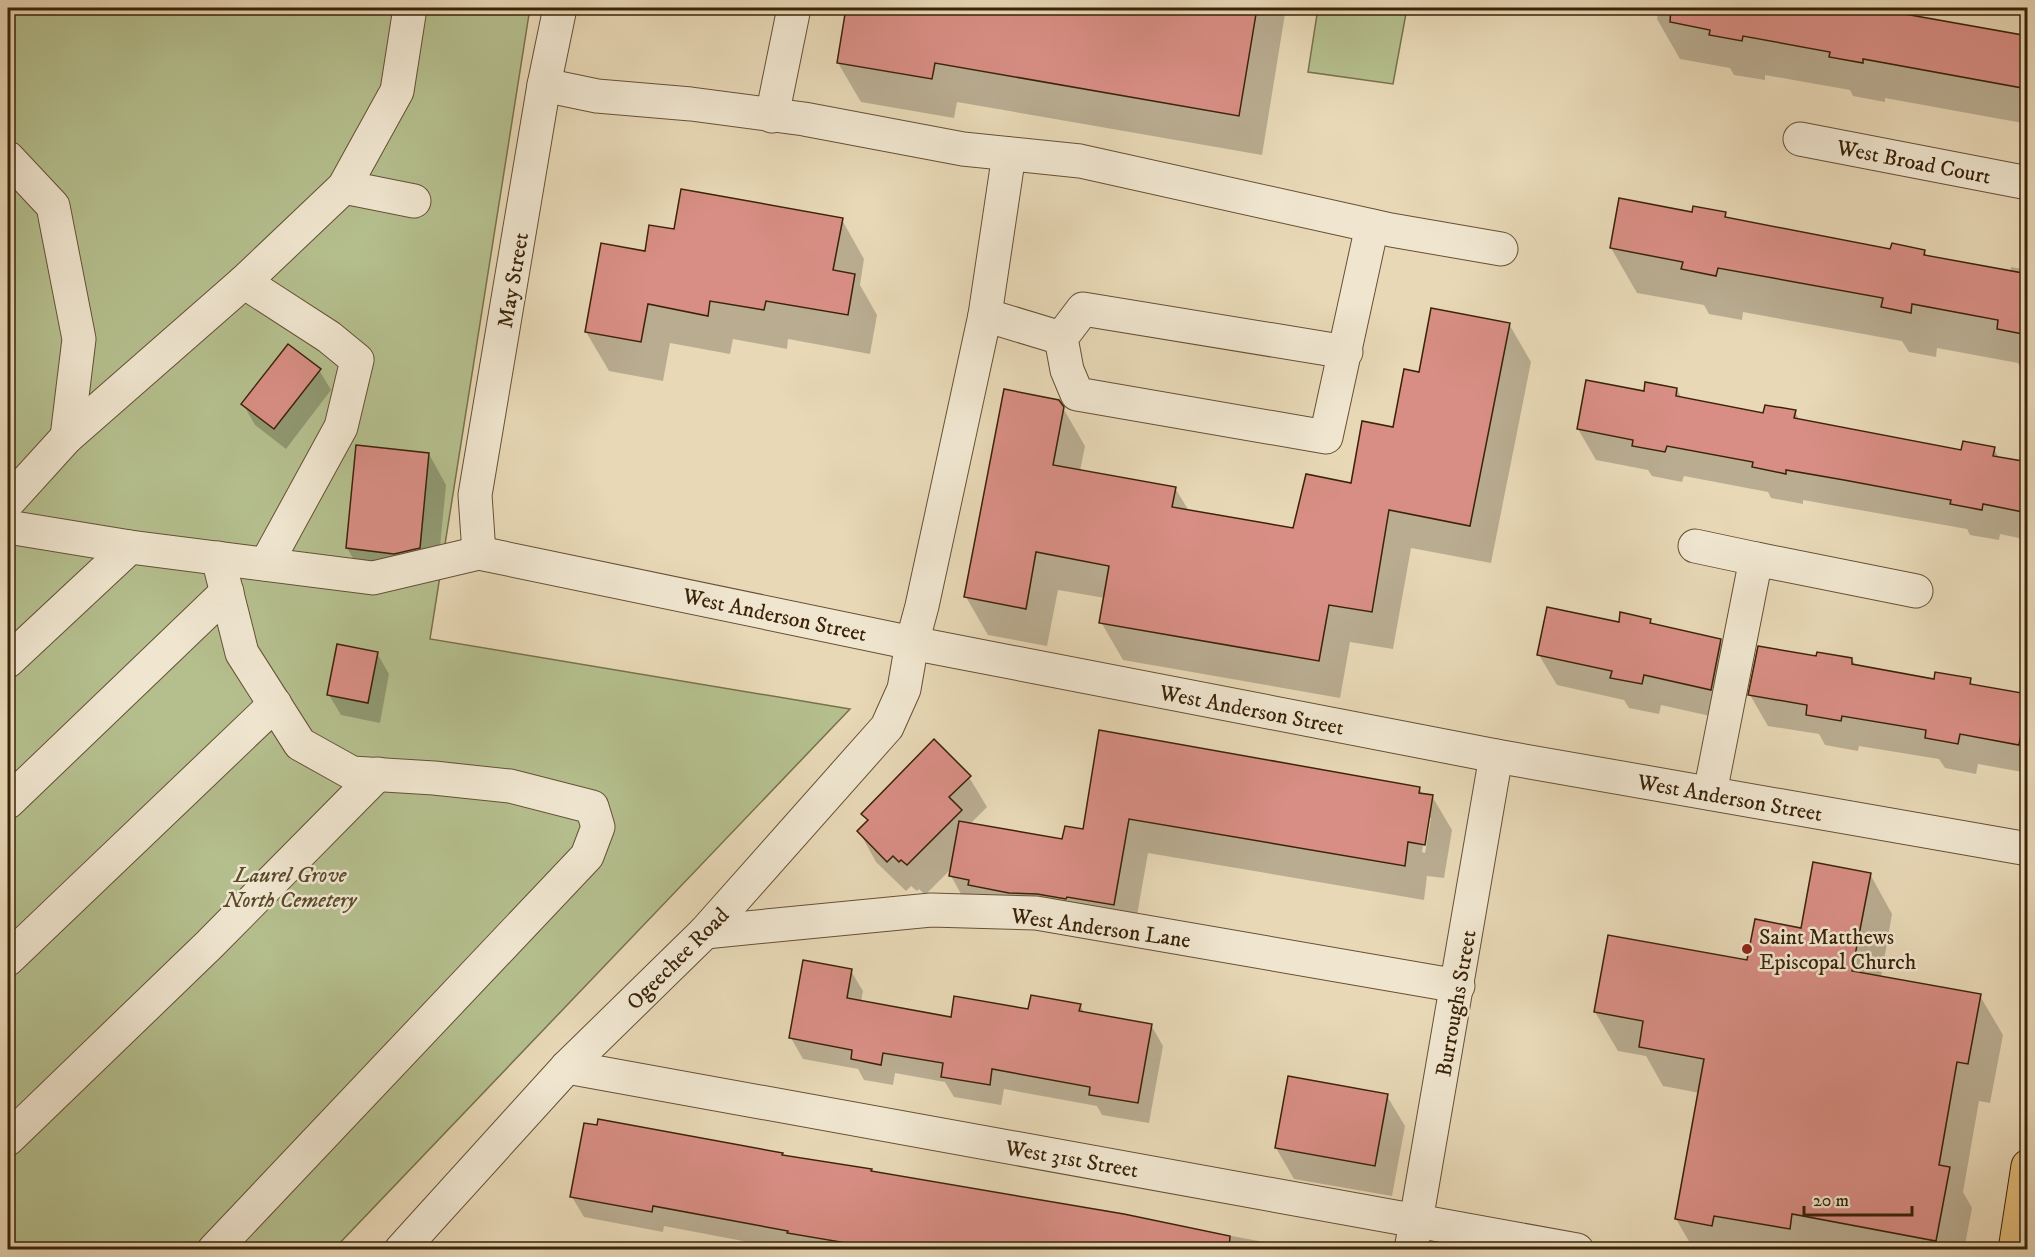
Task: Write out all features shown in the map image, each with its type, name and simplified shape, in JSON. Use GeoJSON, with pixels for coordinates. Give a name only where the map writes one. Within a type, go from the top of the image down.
{"type":"FeatureCollection","features":[{"type":"Feature","properties":{"kind":"main road"},"geometry":{"type":"LineString","coordinates":[[2014,1250],[2028,1166]]}},
{"type":"Feature","properties":{"kind":"street"},"geometry":{"type":"LineString","coordinates":[[8,502],[67,437],[244,282],[344,187],[397,91],[410,8]]}},
{"type":"Feature","properties":{"kind":"street","name":"May Street"},"geometry":{"type":"LineString","coordinates":[[479,553],[475,495],[544,85],[560,8]]}},
{"type":"Feature","properties":{"kind":"street"},"geometry":{"type":"LineString","coordinates":[[772,116],[794,8]]}},
{"type":"Feature","properties":{"kind":"street"},"geometry":{"type":"LineString","coordinates":[[544,85],[597,96],[691,104],[804,120],[963,149],[1080,161],[1372,226],[1502,249]]}},
{"type":"Feature","properties":{"kind":"street","name":"West Broad Court"},"geometry":{"type":"LineString","coordinates":[[1800,139],[2028,183]]}},
{"type":"Feature","properties":{"kind":"street","name":"Ogeechee Road"},"geometry":{"type":"LineString","coordinates":[[401,1250],[567,1067],[705,932],[887,727],[904,689],[912,643],[985,315],[1009,154]]}},
{"type":"Feature","properties":{"kind":"street"},"geometry":{"type":"LineString","coordinates":[[8,158],[53,206],[79,339],[67,437]]}},
{"type":"Feature","properties":{"kind":"street"},"geometry":{"type":"LineString","coordinates":[[344,187],[414,201]]}},
{"type":"Feature","properties":{"kind":"street"},"geometry":{"type":"LineString","coordinates":[[1346,352],[1083,309],[1061,338],[1067,370],[1077,394],[1326,436],[1346,352],[1372,226]]}},
{"type":"Feature","properties":{"kind":"street"},"geometry":{"type":"LineString","coordinates":[[244,282],[329,337],[357,360],[341,427],[266,564]]}},
{"type":"Feature","properties":{"kind":"street"},"geometry":{"type":"LineString","coordinates":[[985,315],[1061,338]]}},
{"type":"Feature","properties":{"kind":"street"},"geometry":{"type":"LineString","coordinates":[[8,527],[130,546],[373,578],[479,553]]}},
{"type":"Feature","properties":{"kind":"street"},"geometry":{"type":"LineString","coordinates":[[8,661],[130,546]]}},
{"type":"Feature","properties":{"kind":"street"},"geometry":{"type":"LineString","coordinates":[[1695,546],[1916,591]]}},
{"type":"Feature","properties":{"kind":"street","name":"West Anderson Street"},"geometry":{"type":"LineString","coordinates":[[479,553],[912,643],[1496,756],[2028,849]]}},
{"type":"Feature","properties":{"kind":"street"},"geometry":{"type":"LineString","coordinates":[[214,1250],[587,856],[598,827],[592,807],[510,786],[352,772],[300,744],[242,653],[218,558]]}},
{"type":"Feature","properties":{"kind":"street"},"geometry":{"type":"LineString","coordinates":[[1710,793],[1756,560]]}},
{"type":"Feature","properties":{"kind":"street"},"geometry":{"type":"LineString","coordinates":[[8,802],[227,592]]}},
{"type":"Feature","properties":{"kind":"street"},"geometry":{"type":"LineString","coordinates":[[8,959],[275,704]]}},
{"type":"Feature","properties":{"kind":"street","name":"Burroughs Street"},"geometry":{"type":"LineString","coordinates":[[1414,1235],[1496,756]]}},
{"type":"Feature","properties":{"kind":"street"},"geometry":{"type":"LineString","coordinates":[[8,1139],[210,944],[378,774]]}},
{"type":"Feature","properties":{"kind":"street","name":"West Anderson Lane"},"geometry":{"type":"LineString","coordinates":[[705,932],[931,910],[1036,913],[1458,986]]}},
{"type":"Feature","properties":{"kind":"street","name":"West 31st Street"},"geometry":{"type":"LineString","coordinates":[[567,1067],[1414,1235],[1577,1250]]}},
{"type":"Feature","properties":{"kind":"green space","name":"Laurel Grove North Cemetery"},"geometry":{"type":"Polygon","coordinates":[[[8,8],[530,8],[430,639],[850,709],[334,1249],[8,1249],[8,8]]]}},
{"type":"Feature","properties":{"kind":"green space"},"geometry":{"type":"Polygon","coordinates":[[[1318,8],[1407,8],[1393,84],[1308,72],[1318,8]]]}},
{"type":"Feature","properties":{"kind":"building"},"geometry":{"type":"Polygon","coordinates":[[[846,8],[1257,8],[1239,116],[935,63],[932,79],[837,63],[846,8]]]}},
{"type":"Feature","properties":{"kind":"building"},"geometry":{"type":"Polygon","coordinates":[[[1671,8],[1871,8],[2028,36],[2028,89],[1863,59],[1863,63],[1829,57],[1830,52],[1743,36],[1742,41],[1709,35],[1710,30],[1670,22],[1671,8]]]}},
{"type":"Feature","properties":{"kind":"building"},"geometry":{"type":"Polygon","coordinates":[[[681,189],[843,218],[833,270],[855,274],[848,315],[766,301],[764,310],[710,301],[708,316],[648,304],[641,342],[585,332],[601,243],[645,251],[649,225],[674,229],[681,189]]]}},
{"type":"Feature","properties":{"kind":"building"},"geometry":{"type":"Polygon","coordinates":[[[1619,198],[1692,212],[1693,206],[1726,212],[1725,217],[1890,249],[1892,243],[1925,250],[1924,255],[2028,274],[2028,335],[1997,329],[1998,320],[1912,304],[1911,313],[1881,307],[1883,298],[1718,268],[1716,276],[1681,269],[1683,262],[1610,248],[1619,198]]]}},
{"type":"Feature","properties":{"kind":"building"},"geometry":{"type":"Polygon","coordinates":[[[1431,308],[1510,323],[1470,526],[1389,510],[1372,612],[1329,605],[1319,661],[1099,623],[1109,566],[1036,552],[1026,609],[964,597],[1004,389],[1059,400],[1064,407],[1053,465],[1176,487],[1172,507],[1293,528],[1306,474],[1351,483],[1362,421],[1393,427],[1404,369],[1419,372],[1431,308]]]}},
{"type":"Feature","properties":{"kind":"building"},"geometry":{"type":"Polygon","coordinates":[[[288,344],[321,369],[274,429],[241,404],[288,344]]]}},
{"type":"Feature","properties":{"kind":"building"},"geometry":{"type":"Polygon","coordinates":[[[1586,380],[1644,391],[1645,382],[1677,388],[1676,396],[1763,413],[1765,405],[1796,410],[1794,418],[1961,450],[1963,441],[1995,447],[1993,456],[2028,462],[2028,513],[1983,504],[1982,510],[1950,504],[1951,500],[1844,480],[1786,470],[1786,474],[1752,467],[1753,462],[1667,446],[1665,452],[1632,446],[1633,440],[1577,429],[1586,380]]]}},
{"type":"Feature","properties":{"kind":"building"},"geometry":{"type":"Polygon","coordinates":[[[356,445],[429,453],[420,548],[394,554],[346,548],[356,445]]]}},
{"type":"Feature","properties":{"kind":"building"},"geometry":{"type":"Polygon","coordinates":[[[1547,607],[1619,622],[1620,612],[1651,619],[1650,623],[1721,639],[1711,690],[1644,675],[1642,684],[1610,678],[1612,671],[1537,655],[1547,607]]]}},
{"type":"Feature","properties":{"kind":"building"},"geometry":{"type":"Polygon","coordinates":[[[337,644],[378,652],[368,703],[327,695],[337,644]]]}},
{"type":"Feature","properties":{"kind":"building"},"geometry":{"type":"Polygon","coordinates":[[[1758,646],[1816,656],[1817,652],[1852,658],[1852,664],[1934,679],[1935,672],[1971,678],[1970,684],[2028,694],[2019,745],[1960,734],[1958,744],[1925,738],[1926,730],[1842,716],[1841,721],[1806,715],[1807,705],[1748,695],[1758,646]]]}},
{"type":"Feature","properties":{"kind":"building"},"geometry":{"type":"Polygon","coordinates":[[[1099,730],[1420,787],[1419,793],[1433,795],[1425,845],[1408,842],[1405,866],[1129,819],[1114,905],[1067,897],[1066,899],[1037,894],[1009,893],[968,885],[969,880],[949,876],[959,821],[1062,839],[1065,826],[1083,829],[1099,730]]]}},
{"type":"Feature","properties":{"kind":"building"},"geometry":{"type":"Polygon","coordinates":[[[934,739],[971,776],[949,797],[962,810],[907,865],[901,860],[899,862],[893,856],[887,862],[857,831],[868,820],[861,814],[934,739]]]}},
{"type":"Feature","properties":{"kind":"building"},"geometry":{"type":"Polygon","coordinates":[[[1813,862],[1871,873],[1852,971],[1981,994],[1968,1064],[1957,1062],[1939,1165],[1950,1167],[1936,1241],[1792,1214],[1790,1229],[1714,1216],[1712,1226],[1675,1219],[1704,1059],[1639,1047],[1643,1021],[1594,1012],[1608,935],[1747,960],[1755,919],[1801,928],[1813,862]]]}},
{"type":"Feature","properties":{"kind":"building"},"geometry":{"type":"Polygon","coordinates":[[[803,960],[852,969],[847,998],[951,1017],[954,996],[1028,1009],[1031,995],[1081,1004],[1079,1011],[1152,1024],[1138,1103],[1089,1095],[1090,1087],[992,1069],[990,1085],[941,1077],[943,1063],[883,1053],[881,1065],[851,1059],[852,1050],[789,1038],[803,960]]]}},
{"type":"Feature","properties":{"kind":"building"},"geometry":{"type":"Polygon","coordinates":[[[1288,1076],[1388,1094],[1375,1166],[1275,1148],[1288,1076]]]}},
{"type":"Feature","properties":{"kind":"building"},"geometry":{"type":"Polygon","coordinates":[[[598,1119],[783,1153],[782,1155],[1124,1214],[1230,1236],[1229,1250],[840,1250],[841,1242],[787,1233],[788,1231],[653,1206],[652,1212],[570,1197],[584,1123],[597,1125],[598,1119]]]}},
{"type":"Feature","properties":{"kind":"place","name":"Saint Matthews Episcopal Church"},"geometry":{"type":"Point","coordinates":[1747,949]}}]}
